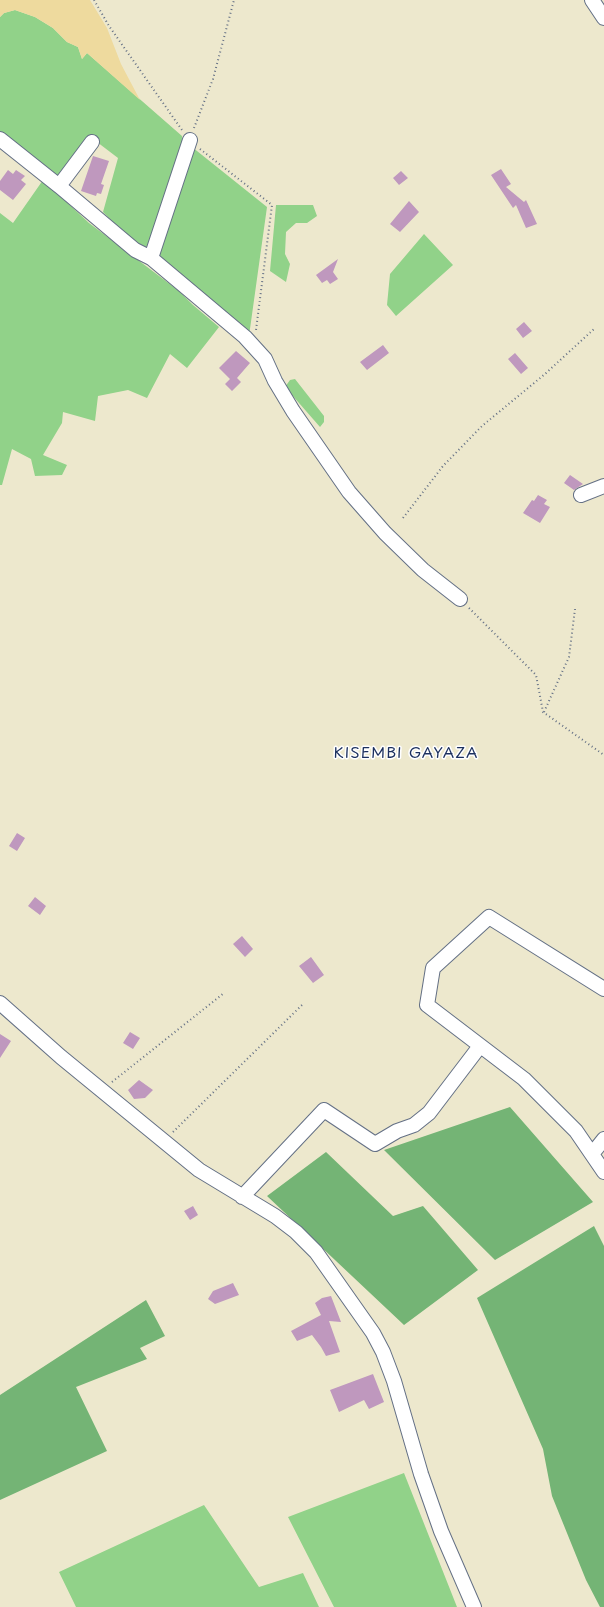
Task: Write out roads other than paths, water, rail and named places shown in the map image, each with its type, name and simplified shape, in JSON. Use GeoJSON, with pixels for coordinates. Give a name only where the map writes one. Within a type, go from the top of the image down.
{"type":"FeatureCollection","features":[{"type":"Feature","properties":{"kind":"street"},"geometry":{"type":"LineString","coordinates":[[592,0],[604,18]]}},
{"type":"Feature","properties":{"kind":"street"},"geometry":{"type":"LineString","coordinates":[[0,139],[135,250],[151,258],[254,346],[265,360],[275,381],[293,411],[350,492],[385,533],[418,565],[460,599]]}},
{"type":"Feature","properties":{"kind":"street"},"geometry":{"type":"LineString","coordinates":[[151,258],[190,140]]}},
{"type":"Feature","properties":{"kind":"street"},"geometry":{"type":"LineString","coordinates":[[59,186],[92,142]]}},
{"type":"Feature","properties":{"kind":"street"},"geometry":{"type":"LineString","coordinates":[[581,495],[604,486]]}},
{"type":"Feature","properties":{"kind":"street"},"geometry":{"type":"LineString","coordinates":[[604,989],[489,918],[433,968],[427,1005],[524,1079],[576,1131],[604,1172]]}},
{"type":"Feature","properties":{"kind":"street"},"geometry":{"type":"LineString","coordinates":[[0,1003],[199,1170],[275,1216],[296,1232],[316,1252],[374,1333],[383,1352],[394,1381],[421,1474],[441,1531],[474,1607]]}},
{"type":"Feature","properties":{"kind":"street"},"geometry":{"type":"LineString","coordinates":[[242,1197],[324,1110],[375,1144],[397,1131],[414,1125],[429,1113],[480,1046]]}},
{"type":"Feature","properties":{"kind":"street"},"geometry":{"type":"LineString","coordinates":[[592,1154],[604,1139]]}},
{"type":"Feature","properties":{"kind":"district","name":"KISEMBI GAYAZA"},"geometry":{"type":"Point","coordinates":[406,754]}}]}
